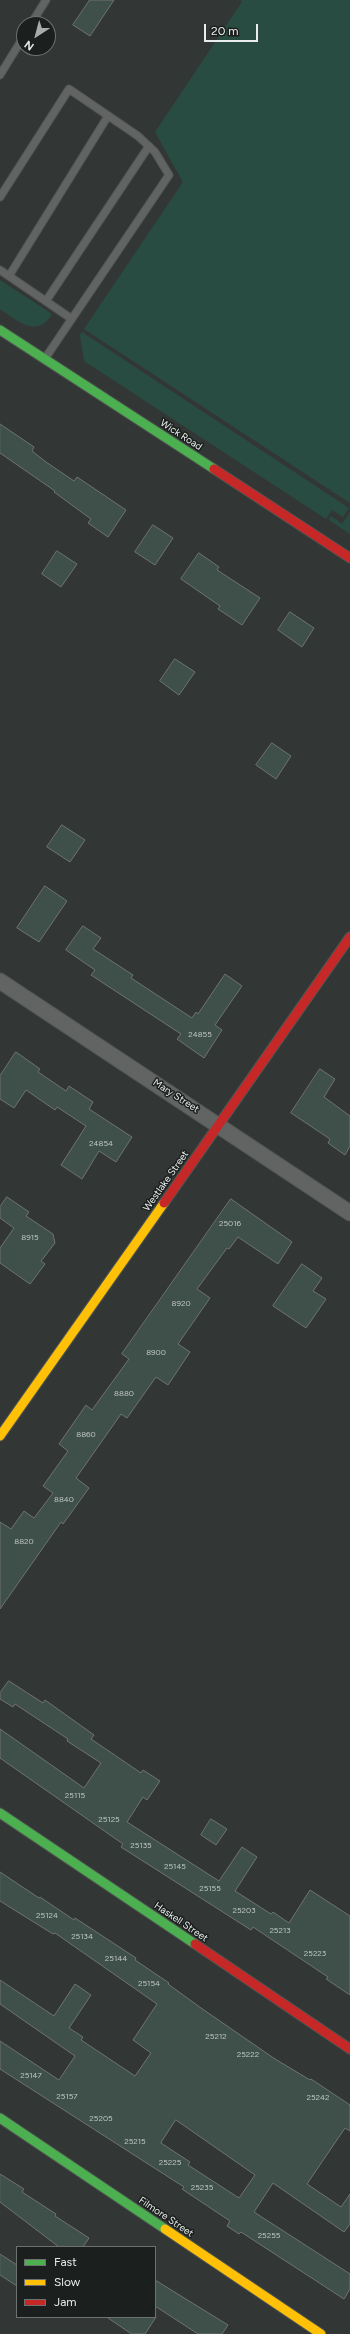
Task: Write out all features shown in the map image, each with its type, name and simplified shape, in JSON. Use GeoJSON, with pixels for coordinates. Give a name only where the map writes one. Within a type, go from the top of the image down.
{"type":"FeatureCollection","features":[{"type":"Feature","properties":{"kind":"street","name":"Wick Road"},"geometry":{"type":"LineString","coordinates":[[0,330],[350,558]]}},
{"type":"Feature","properties":{"kind":"street","name":"Westlake Street"},"geometry":{"type":"LineString","coordinates":[[0,1436],[350,937]]}},
{"type":"Feature","properties":{"kind":"street","name":"Mary Street"},"geometry":{"type":"LineString","coordinates":[[0,981],[219,1124],[350,1213]]}},
{"type":"Feature","properties":{"kind":"street","name":"Haskell Street"},"geometry":{"type":"LineString","coordinates":[[0,1813],[350,2049]]}},
{"type":"Feature","properties":{"kind":"street","name":"Filmore Street"},"geometry":{"type":"LineString","coordinates":[[0,2118],[321,2334]]}},
{"type":"Feature","properties":{"kind":"lane"},"geometry":{"type":"LineString","coordinates":[[36,16],[46,0]]}},
{"type":"Feature","properties":{"kind":"lane"},"geometry":{"type":"LineString","coordinates":[[0,75],[16,49]]}},
{"type":"Feature","properties":{"kind":"lane"},"geometry":{"type":"LineString","coordinates":[[0,197],[69,89],[156,152],[169,175],[45,359]]}},
{"type":"Feature","properties":{"kind":"lane"},"geometry":{"type":"LineString","coordinates":[[9,276],[108,116]]}},
{"type":"Feature","properties":{"kind":"lane"},"geometry":{"type":"LineString","coordinates":[[46,301],[149,146]]}},
{"type":"Feature","properties":{"kind":"lane"},"geometry":{"type":"LineString","coordinates":[[0,270],[72,319]]}},
{"type":"Feature","properties":{"kind":"green space"},"geometry":{"type":"Polygon","coordinates":[[[241,0],[350,0],[350,503],[84,329],[183,182],[155,132],[242,2],[241,0]]]}},
{"type":"Feature","properties":{"kind":"green space"},"geometry":{"type":"Polygon","coordinates":[[[0,280],[52,314],[46,321],[34,327],[20,322],[0,309],[0,280]]]}},
{"type":"Feature","properties":{"kind":"green space"},"geometry":{"type":"Polygon","coordinates":[[[82,332],[349,508],[343,517],[332,510],[326,519],[84,361],[80,335],[82,332]]]}},
{"type":"Feature","properties":{"kind":"green space"},"geometry":{"type":"Polygon","coordinates":[[[350,512],[350,534],[329,520],[331,516],[342,524],[350,512]]]}},
{"type":"Feature","properties":{"kind":"building"},"geometry":{"type":"Polygon","coordinates":[[[90,0],[114,0],[90,36],[73,25],[90,0]]]}},
{"type":"Feature","properties":{"kind":"building"},"geometry":{"type":"Polygon","coordinates":[[[0,424],[34,447],[32,451],[46,462],[74,481],[77,477],[126,510],[108,537],[88,523],[91,519],[54,492],[55,491],[0,453],[0,424]]]}},
{"type":"Feature","properties":{"kind":"building"},"geometry":{"type":"Polygon","coordinates":[[[153,525],[173,538],[155,565],[135,552],[153,525]]]}},
{"type":"Feature","properties":{"kind":"building"},"geometry":{"type":"Polygon","coordinates":[[[57,551],[77,564],[61,587],[42,574],[57,551]]]}},
{"type":"Feature","properties":{"kind":"building"},"geometry":{"type":"Polygon","coordinates":[[[199,553],[219,567],[217,570],[260,598],[242,625],[218,609],[220,606],[181,579],[199,553]]]}},
{"type":"Feature","properties":{"kind":"building"},"geometry":{"type":"Polygon","coordinates":[[[290,612],[314,628],[302,647],[278,630],[290,612]]]}},
{"type":"Feature","properties":{"kind":"building"},"geometry":{"type":"Polygon","coordinates":[[[175,659],[195,672],[179,695],[160,681],[175,659]]]}},
{"type":"Feature","properties":{"kind":"building"},"geometry":{"type":"Polygon","coordinates":[[[272,743],[291,756],[276,779],[256,765],[272,743]]]}},
{"type":"Feature","properties":{"kind":"building"},"geometry":{"type":"Polygon","coordinates":[[[62,825],[85,840],[70,862],[47,847],[62,825]]]}},
{"type":"Feature","properties":{"kind":"building"},"geometry":{"type":"Polygon","coordinates":[[[45,886],[67,901],[39,942],[17,928],[45,886]]]}},
{"type":"Feature","properties":{"kind":"building"},"geometry":{"type":"Polygon","coordinates":[[[83,926],[101,938],[93,949],[133,975],[131,978],[192,1018],[196,1012],[198,1014],[225,974],[242,986],[215,1025],[222,1030],[204,1058],[177,1039],[181,1034],[91,975],[95,970],[66,950],[83,926]]]}},
{"type":"Feature","properties":{"kind":"building"},"geometry":{"type":"Polygon","coordinates":[[[16,1052],[40,1069],[38,1072],[66,1091],[69,1086],[93,1102],[89,1109],[132,1137],[116,1162],[99,1151],[82,1179],[61,1165],[86,1126],[57,1107],[55,1110],[26,1090],[14,1108],[0,1099],[0,1076],[16,1052]]]}},
{"type":"Feature","properties":{"kind":"building"},"geometry":{"type":"Polygon","coordinates":[[[320,1069],[335,1079],[324,1097],[350,1116],[350,1146],[345,1155],[328,1143],[330,1139],[291,1113],[320,1069]]]}},
{"type":"Feature","properties":{"kind":"building"},"geometry":{"type":"Polygon","coordinates":[[[7,1197],[29,1212],[26,1216],[53,1234],[55,1243],[41,1261],[45,1264],[30,1284],[0,1263],[0,1248],[14,1228],[0,1218],[0,1207],[7,1197]]]}},
{"type":"Feature","properties":{"kind":"building"},"geometry":{"type":"Polygon","coordinates":[[[231,1199],[292,1242],[278,1264],[238,1237],[229,1249],[227,1248],[197,1289],[210,1298],[178,1344],[190,1352],[168,1385],[156,1377],[127,1418],[121,1414],[76,1478],[89,1488],[63,1524],[61,1522],[0,1609],[0,1522],[11,1529],[24,1511],[34,1518],[53,1493],[43,1486],[68,1451],[59,1444],[86,1405],[92,1410],[129,1359],[122,1354],[231,1199]]]}},
{"type":"Feature","properties":{"kind":"building"},"geometry":{"type":"Polygon","coordinates":[[[302,1264],[322,1278],[313,1291],[326,1299],[306,1328],[273,1306],[302,1264]]]}},
{"type":"Feature","properties":{"kind":"building"},"geometry":{"type":"Polygon","coordinates":[[[9,1681],[43,1703],[45,1700],[94,1735],[91,1739],[141,1773],[143,1770],[160,1781],[147,1800],[143,1797],[127,1822],[219,1881],[242,1847],[257,1857],[235,1891],[271,1914],[273,1912],[289,1923],[310,1890],[350,1916],[350,1995],[326,1979],[328,1977],[253,1927],[251,1930],[121,1847],[123,1844],[0,1758],[0,1729],[84,1788],[101,1763],[15,1704],[13,1707],[0,1699],[0,1693],[9,1681]]]}},
{"type":"Feature","properties":{"kind":"building"},"geometry":{"type":"Polygon","coordinates":[[[211,1819],[227,1829],[216,1845],[201,1835],[211,1819]]]}},
{"type":"Feature","properties":{"kind":"building"},"geometry":{"type":"Polygon","coordinates":[[[0,1872],[74,1920],[75,1918],[136,1958],[135,1960],[169,1983],[168,1984],[201,2008],[275,2059],[310,2080],[311,2079],[350,2105],[350,2131],[345,2128],[307,2184],[341,2207],[350,2194],[350,2224],[344,2232],[273,2183],[254,2212],[350,2274],[350,2289],[344,2299],[241,2232],[239,2234],[227,2226],[230,2221],[182,2189],[184,2187],[0,2069],[0,2041],[59,2080],[75,2056],[0,2004],[0,1980],[54,2016],[75,1984],[91,1995],[69,2028],[83,2037],[81,2040],[135,2076],[151,2053],[133,2040],[157,2004],[55,1933],[53,1934],[0,1901],[0,1872]],[[176,2120],[161,2143],[190,2162],[188,2165],[239,2198],[255,2175],[176,2120]]]}},
{"type":"Feature","properties":{"kind":"building"},"geometry":{"type":"Polygon","coordinates":[[[0,2174],[24,2189],[22,2192],[56,2214],[55,2216],[89,2238],[84,2246],[58,2246],[0,2202],[0,2174]]]}},
{"type":"Feature","properties":{"kind":"building"},"geometry":{"type":"Polygon","coordinates":[[[0,2254],[16,2264],[16,2285],[0,2275],[0,2254]]]}},
{"type":"Feature","properties":{"kind":"building"},"geometry":{"type":"Polygon","coordinates":[[[156,2281],[228,2325],[222,2334],[198,2334],[156,2307],[156,2281]]]}},
{"type":"Feature","properties":{"kind":"building"},"geometry":{"type":"Polygon","coordinates":[[[108,2318],[155,2318],[145,2334],[132,2334],[108,2318]]]}},
{"type":"Feature","properties":{"kind":"traffic: fast"},"geometry":{"type":"LineString","coordinates":[[0,330],[214,469]]}},
{"type":"Feature","properties":{"kind":"traffic: fast"},"geometry":{"type":"LineString","coordinates":[[0,1813],[195,1944]]}},
{"type":"Feature","properties":{"kind":"traffic: fast"},"geometry":{"type":"LineString","coordinates":[[0,2118],[165,2229]]}},
{"type":"Feature","properties":{"kind":"traffic: slow"},"geometry":{"type":"LineString","coordinates":[[0,1436],[164,1203]]}},
{"type":"Feature","properties":{"kind":"traffic: slow"},"geometry":{"type":"LineString","coordinates":[[165,2229],[321,2334]]}},
{"type":"Feature","properties":{"kind":"traffic: jam"},"geometry":{"type":"LineString","coordinates":[[214,469],[350,558]]}},
{"type":"Feature","properties":{"kind":"traffic: jam"},"geometry":{"type":"LineString","coordinates":[[164,1203],[350,937]]}},
{"type":"Feature","properties":{"kind":"traffic: jam"},"geometry":{"type":"LineString","coordinates":[[195,1944],[350,2049]]}}]}
